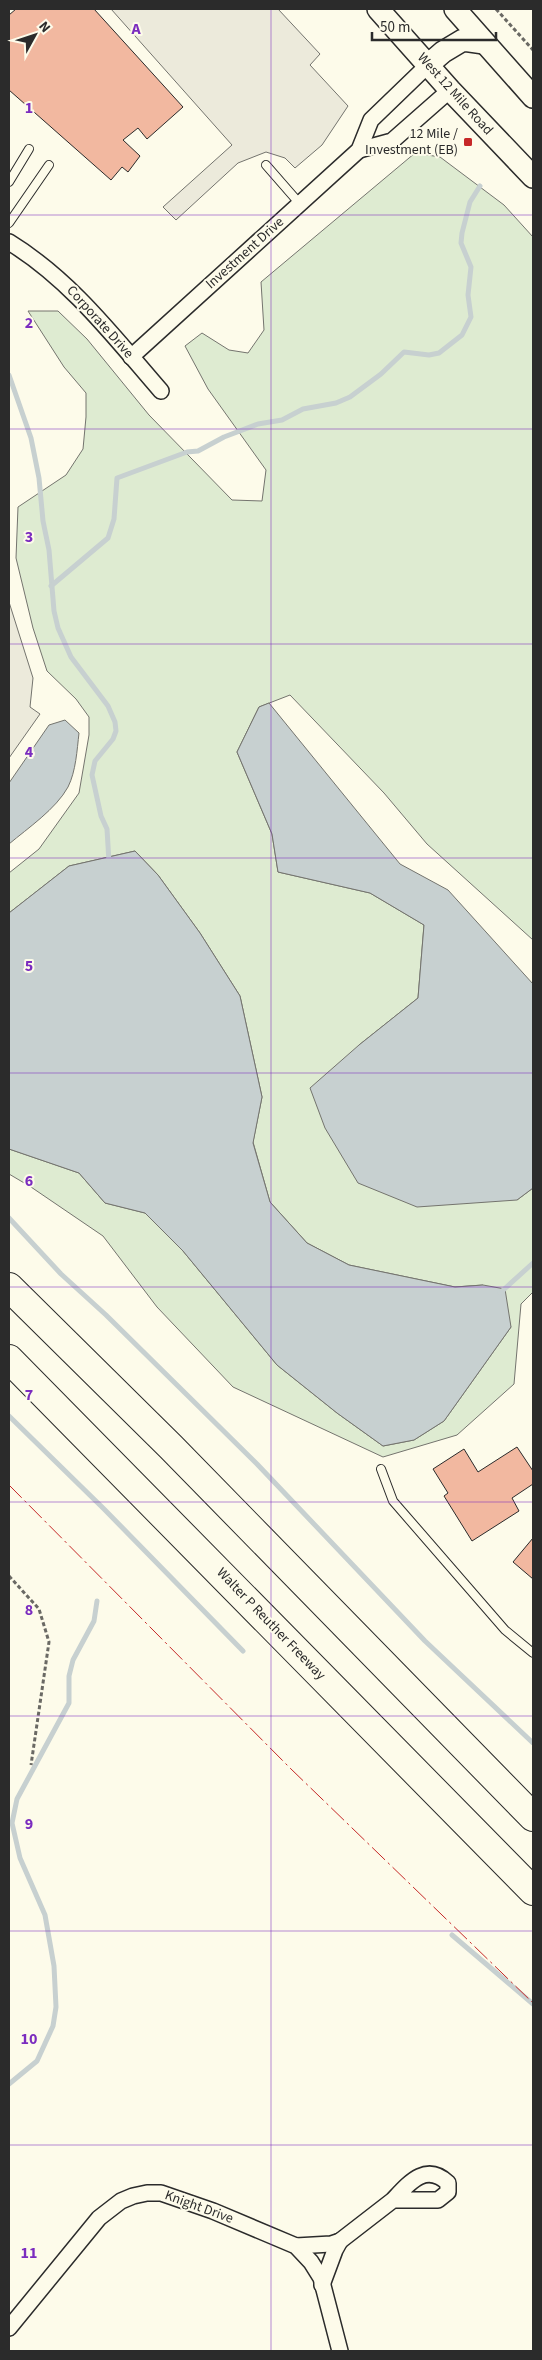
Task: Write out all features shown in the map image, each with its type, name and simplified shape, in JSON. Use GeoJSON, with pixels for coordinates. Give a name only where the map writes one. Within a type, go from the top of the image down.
{"type":"FeatureCollection","features":[{"type":"Feature","properties":{"kind":"highway"},"geometry":{"type":"LineString","coordinates":[[9,1287],[171,1447],[533,1817]]}},
{"type":"Feature","properties":{"kind":"highway","name":"Walter P Reuther Freeway"},"geometry":{"type":"LineString","coordinates":[[9,1359],[533,1891]]}},
{"type":"Feature","properties":{"kind":"main road","name":"West 12 Mile Road"},"geometry":{"type":"LineString","coordinates":[[378,9],[450,90],[533,178]]}},
{"type":"Feature","properties":{"kind":"main road"},"geometry":{"type":"LineString","coordinates":[[455,9],[533,97]]}},
{"type":"Feature","properties":{"kind":"main road"},"geometry":{"type":"LineString","coordinates":[[428,65],[443,52],[463,40],[484,42]]}},
{"type":"Feature","properties":{"kind":"street","name":"Investment Drive"},"geometry":{"type":"LineString","coordinates":[[131,356],[359,150],[371,120],[428,65]]}},
{"type":"Feature","properties":{"kind":"street","name":"Investment Drive"},"geometry":{"type":"LineString","coordinates":[[359,150],[392,141],[450,90]]}},
{"type":"Feature","properties":{"kind":"street","name":"Corporate Drive"},"geometry":{"type":"LineString","coordinates":[[9,242],[29,254],[77,294],[161,391]]}},
{"type":"Feature","properties":{"kind":"street","name":"Knight Drive"},"geometry":{"type":"LineString","coordinates":[[9,2328],[99,2218],[121,2201],[147,2192],[161,2193],[174,2197],[296,2246],[311,2262],[321,2278],[340,2351]]}},
{"type":"Feature","properties":{"kind":"street"},"geometry":{"type":"LineString","coordinates":[[322,2285],[334,2250],[340,2241],[393,2200]]}},
{"type":"Feature","properties":{"kind":"street"},"geometry":{"type":"LineString","coordinates":[[296,2246],[331,2244],[340,2241]]}},
{"type":"Feature","properties":{"kind":"lane"},"geometry":{"type":"LineString","coordinates":[[9,182],[29,149]]}},
{"type":"Feature","properties":{"kind":"lane"},"geometry":{"type":"LineString","coordinates":[[9,223],[49,165]]}},
{"type":"Feature","properties":{"kind":"lane"},"geometry":{"type":"LineString","coordinates":[[266,166],[300,204]]}},
{"type":"Feature","properties":{"kind":"lane"},"geometry":{"type":"LineString","coordinates":[[381,1470],[393,1501],[505,1630],[533,1653]]}},
{"type":"Feature","properties":{"kind":"path"},"geometry":{"type":"LineString","coordinates":[[496,9],[533,50]]}},
{"type":"Feature","properties":{"kind":"path"},"geometry":{"type":"LineString","coordinates":[[9,1576],[39,1609],[49,1642],[31,1765]]}},
{"type":"Feature","properties":{"kind":"green space"},"geometry":{"type":"Polygon","coordinates":[[[415,153],[440,157],[504,205],[533,237],[533,940],[427,844],[384,793],[290,695],[259,707],[237,752],[272,834],[278,872],[370,893],[424,925],[418,998],[359,1045],[517,1200],[533,1188],[533,1292],[521,1304],[514,1384],[457,1435],[383,1457],[233,1387],[157,1307],[103,1236],[9,1174],[9,1149],[79,1173],[105,1203],[145,1213],[183,1251],[277,1365],[337,1413],[383,1446],[414,1440],[444,1421],[511,1327],[483,1285],[455,1287],[349,1265],[307,1243],[270,1202],[253,1142],[262,1097],[240,996],[200,933],[158,875],[135,851],[69,866],[9,913],[9,873],[39,849],[79,793],[89,735],[89,717],[76,699],[47,671],[33,628],[16,558],[18,507],[66,475],[83,449],[86,417],[86,393],[64,367],[28,311],[58,311],[87,339],[149,415],[232,500],[262,501],[266,470],[208,389],[185,346],[202,333],[229,350],[248,353],[264,330],[261,282],[415,153]]]}},
{"type":"Feature","properties":{"kind":"shaded area"},"geometry":{"type":"Polygon","coordinates":[[[111,9],[278,9],[320,54],[310,65],[348,106],[322,145],[295,168],[285,158],[266,152],[238,163],[176,220],[163,207],[232,145],[111,9]]]}},
{"type":"Feature","properties":{"kind":"shaded area"},"geometry":{"type":"Polygon","coordinates":[[[9,602],[33,678],[30,707],[40,714],[9,758],[9,602]]]}},
{"type":"Feature","properties":{"kind":"shaded area"},"geometry":{"type":"Polygon","coordinates":[[[269,703],[400,864],[448,890],[533,984],[533,1188],[517,1200],[417,1207],[358,1183],[325,1128],[310,1088],[359,1045],[418,998],[424,925],[370,893],[278,872],[272,834],[237,752],[259,707],[269,703]]]}},
{"type":"Feature","properties":{"kind":"shaded area"},"geometry":{"type":"Polygon","coordinates":[[[65,720],[79,733],[71,781],[56,803],[9,844],[9,783],[49,725],[65,720]]]}},
{"type":"Feature","properties":{"kind":"shaded area"},"geometry":{"type":"Polygon","coordinates":[[[135,851],[158,875],[200,933],[240,996],[262,1097],[253,1143],[270,1202],[307,1243],[349,1265],[455,1287],[483,1285],[505,1289],[511,1327],[444,1421],[414,1440],[383,1446],[337,1413],[277,1365],[183,1251],[145,1213],[105,1203],[79,1173],[9,1149],[9,913],[69,866],[135,851]]]}},
{"type":"Feature","properties":{"kind":"building"},"geometry":{"type":"Polygon","coordinates":[[[16,9],[94,9],[183,107],[147,139],[138,128],[123,140],[140,156],[128,172],[122,167],[111,180],[9,90],[9,15],[16,9]]]}},
{"type":"Feature","properties":{"kind":"building"},"geometry":{"type":"Polygon","coordinates":[[[517,1447],[533,1471],[533,1484],[512,1498],[519,1511],[472,1541],[444,1496],[448,1493],[433,1469],[464,1449],[478,1472],[517,1447]]]}},
{"type":"Feature","properties":{"kind":"building"},"geometry":{"type":"Polygon","coordinates":[[[533,1538],[533,1579],[513,1562],[533,1538]]]}},
{"type":"Feature","properties":{"kind":"waterway"},"geometry":{"type":"LineString","coordinates":[[51,586],[108,538],[114,519],[117,478],[187,452],[198,451],[224,437],[258,424],[282,420],[303,409],[336,403],[350,397],[381,374],[404,352],[429,355],[439,353],[462,335],[471,317],[468,295],[471,267],[461,243],[462,233],[470,202],[480,186]]}},
{"type":"Feature","properties":{"kind":"waterway"},"geometry":{"type":"LineString","coordinates":[[9,375],[31,438],[39,478],[43,521],[49,550],[54,611],[58,628],[71,657],[108,706],[115,722],[116,731],[113,739],[95,761],[92,775],[101,816],[107,829],[109,862]]}},
{"type":"Feature","properties":{"kind":"waterway"},"geometry":{"type":"LineString","coordinates":[[9,1218],[61,1274],[106,1315],[257,1464],[425,1641],[533,1743]]}},
{"type":"Feature","properties":{"kind":"waterway"},"geometry":{"type":"LineString","coordinates":[[500,1293],[533,1263]]}},
{"type":"Feature","properties":{"kind":"waterway"},"geometry":{"type":"LineString","coordinates":[[9,1416],[104,1509],[243,1651]]}},
{"type":"Feature","properties":{"kind":"waterway"},"geometry":{"type":"LineString","coordinates":[[9,2084],[37,2061],[53,2026],[56,2007],[54,1966],[45,1915],[20,1858],[12,1823],[17,1799],[69,1703],[69,1676],[73,1660],[94,1621],[97,1601]]}},
{"type":"Feature","properties":{"kind":"waterway"},"geometry":{"type":"LineString","coordinates":[[452,1935],[533,2004]]}},
{"type":"Feature","properties":{"kind":"power"},"geometry":{"type":"LineString","coordinates":[[9,1485],[290,1768],[533,2003]]}},
{"type":"Feature","properties":{"kind":"place","name":"12 Mile / Investment (EB)"},"geometry":{"type":"Point","coordinates":[468,142]}}]}
